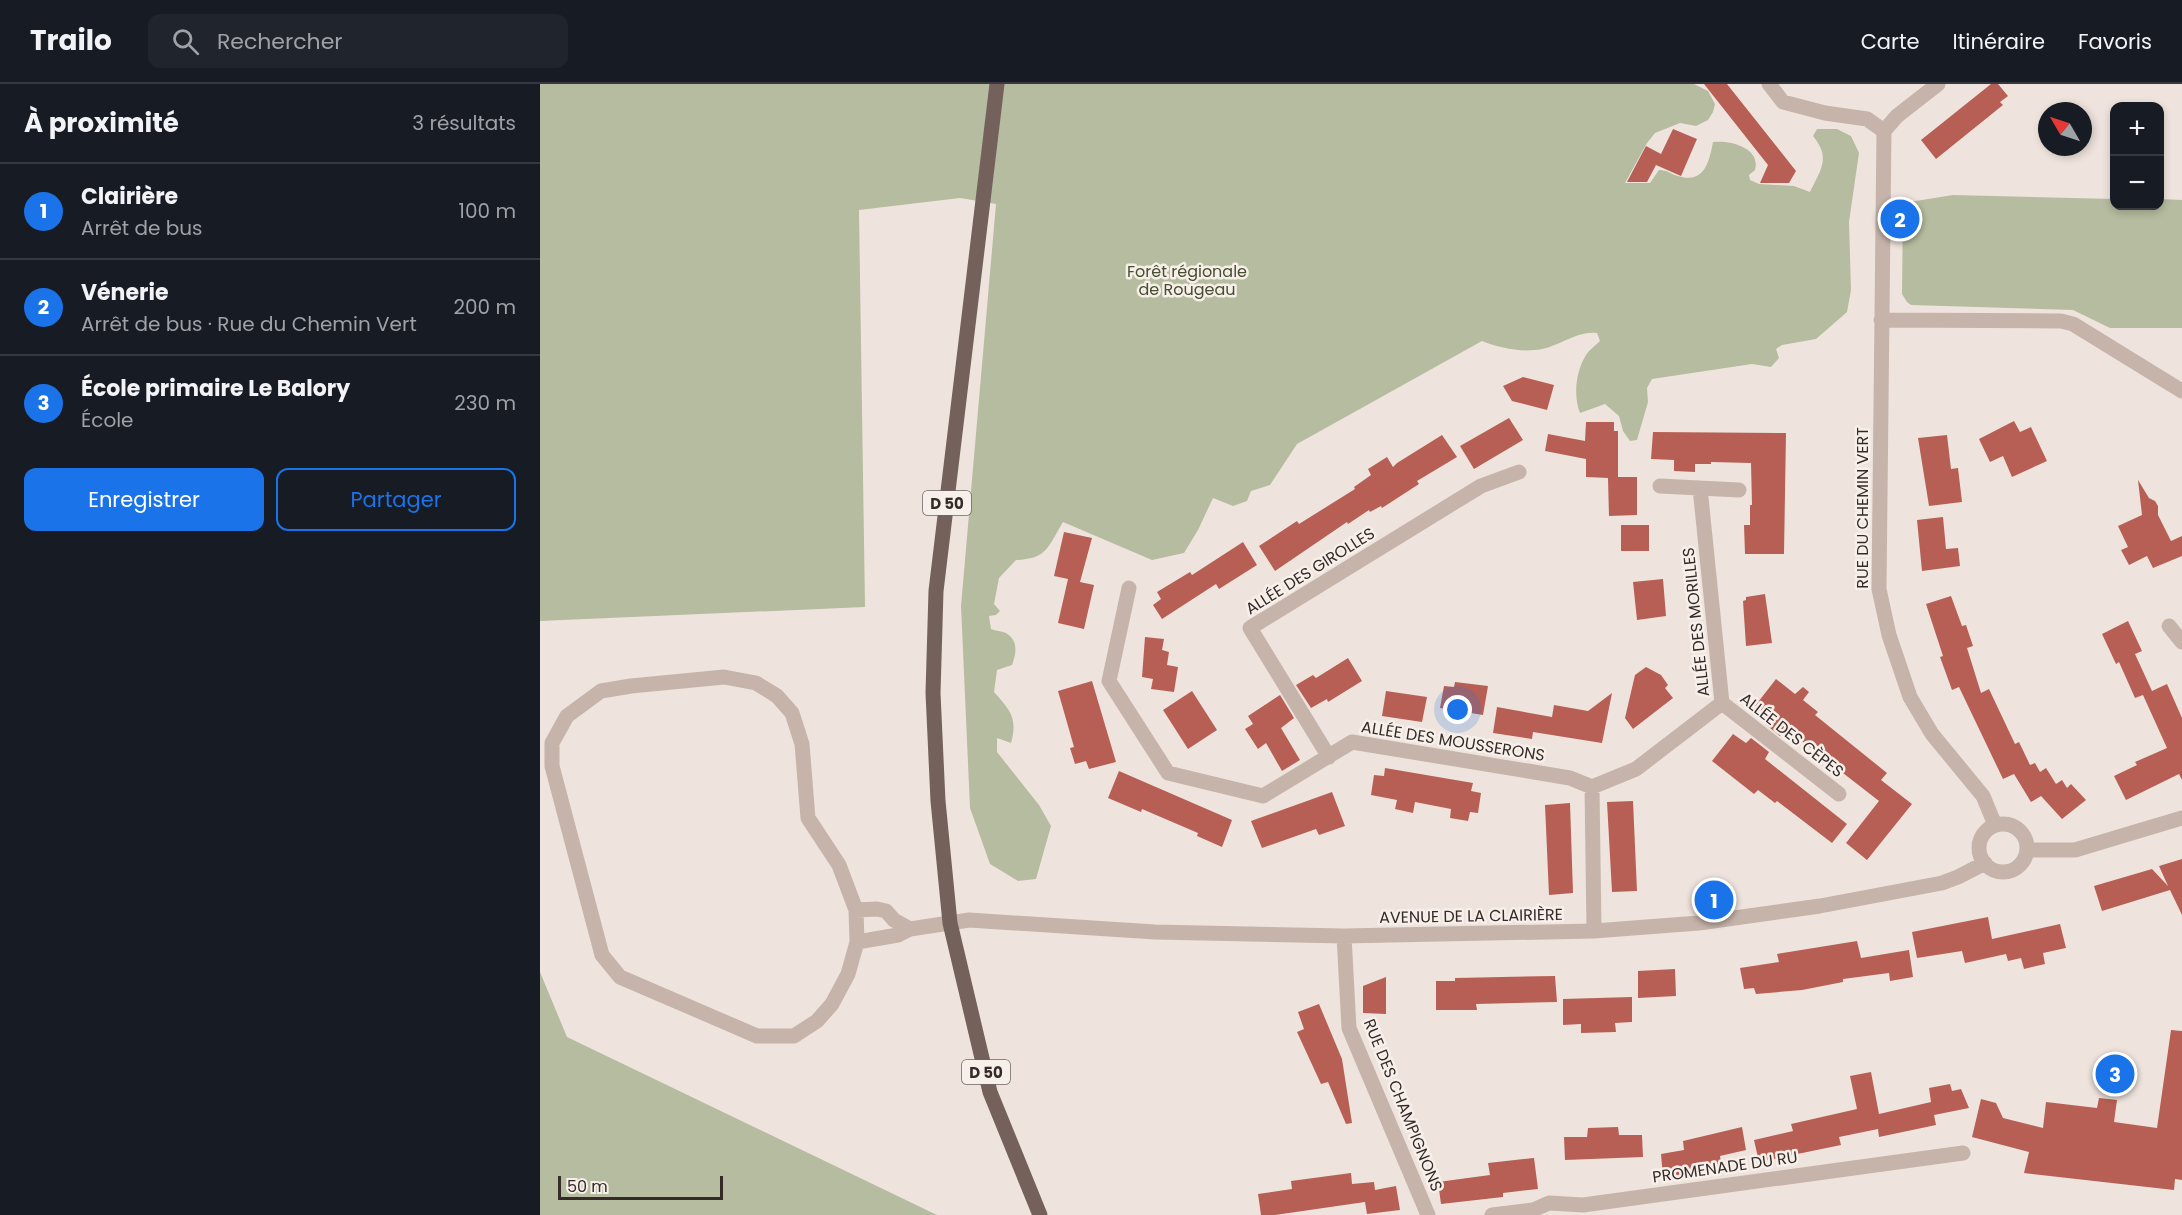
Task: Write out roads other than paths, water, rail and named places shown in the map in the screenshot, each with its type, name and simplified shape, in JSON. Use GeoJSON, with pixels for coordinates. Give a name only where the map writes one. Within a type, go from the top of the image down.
{"type":"FeatureCollection","features":[{"type":"Feature","properties":{"kind":"main road","name":"D 50"},"geometry":{"type":"LineString","coordinates":[[997,84],[936,591],[933,693],[938,801],[951,923],[990,1092],[1040,1215]]}},
{"type":"Feature","properties":{"kind":"street"},"geometry":{"type":"LineString","coordinates":[[1769,84],[1783,102],[1826,114],[1867,119],[1884,131],[1897,116],[1938,84]]}},
{"type":"Feature","properties":{"kind":"street","name":"RUE DU CHEMIN VERT"},"geometry":{"type":"LineString","coordinates":[[1884,131],[1879,589],[1889,635],[1910,697],[1932,734],[1983,796],[1995,825]]}},
{"type":"Feature","properties":{"kind":"street"},"geometry":{"type":"LineString","coordinates":[[1881,320],[2061,321],[2073,324],[2182,390]]}},
{"type":"Feature","properties":{"kind":"street","name":"ALLÉE DES GIROLLES"},"geometry":{"type":"LineString","coordinates":[[1329,757],[1250,628],[1481,486],[1520,472]]}},
{"type":"Feature","properties":{"kind":"street"},"geometry":{"type":"LineString","coordinates":[[1660,486],[1740,490]]}},
{"type":"Feature","properties":{"kind":"street","name":"ALLÉE DES MORILLES"},"geometry":{"type":"LineString","coordinates":[[1592,787],[1636,770],[1722,704],[1700,488]]}},
{"type":"Feature","properties":{"kind":"street","name":"ALLÉE DES MOUSSERONS"},"geometry":{"type":"LineString","coordinates":[[1129,588],[1109,681],[1168,772],[1263,796],[1352,742],[1570,778],[1592,787]]}},
{"type":"Feature","properties":{"kind":"street"},"geometry":{"type":"LineString","coordinates":[[2169,626],[2182,642]]}},
{"type":"Feature","properties":{"kind":"street"},"geometry":{"type":"LineString","coordinates":[[724,677],[756,683],[777,696],[792,713],[802,744],[808,818],[839,865],[856,910],[857,942],[848,974],[832,1004],[817,1021],[794,1036],[757,1036],[620,977],[602,955],[552,766],[552,743],[567,716],[601,691],[712,678],[724,677]]}},
{"type":"Feature","properties":{"kind":"street","name":"ALLÉE DES CÈPES"},"geometry":{"type":"LineString","coordinates":[[1722,704],[1839,794]]}},
{"type":"Feature","properties":{"kind":"street"},"geometry":{"type":"LineString","coordinates":[[1592,787],[1594,931]]}},
{"type":"Feature","properties":{"kind":"street"},"geometry":{"type":"LineString","coordinates":[[2027,850],[2075,850],[2182,818]]}},
{"type":"Feature","properties":{"kind":"street"},"geometry":{"type":"LineString","coordinates":[[2003,824],[2018,829],[2024,835],[2027,850],[2021,864],[2007,871],[1998,871],[1985,863],[1981,856],[1981,841],[1989,829],[2003,824]]}},
{"type":"Feature","properties":{"kind":"street","name":"AVENUE DE LA CLAIRIÈRE"},"geometry":{"type":"LineString","coordinates":[[857,942],[898,935],[910,928],[969,920],[1155,932],[1344,936],[1594,931],[1699,923],[1820,906],[1942,883],[1985,863]]}},
{"type":"Feature","properties":{"kind":"street"},"geometry":{"type":"LineString","coordinates":[[856,910],[886,911],[894,920],[910,928]]}},
{"type":"Feature","properties":{"kind":"street","name":"RUE DES CHAMPIGNONS"},"geometry":{"type":"LineString","coordinates":[[1344,936],[1349,1028],[1428,1215]]}},
{"type":"Feature","properties":{"kind":"street","name":"PROMENADE DU RU"},"geometry":{"type":"LineString","coordinates":[[1492,1215],[1533,1210],[1549,1203],[1594,1203],[1963,1153]]}},
{"type":"Feature","properties":{"kind":"place","name":"Vénerie"},"geometry":{"type":"Point","coordinates":[1900,219]}},
{"type":"Feature","properties":{"kind":"place","name":"Clairière"},"geometry":{"type":"Point","coordinates":[1714,900]}},
{"type":"Feature","properties":{"kind":"place","name":"École primaire Le Balory"},"geometry":{"type":"Point","coordinates":[2115,1074]}},
{"type":"Feature","properties":{"kind":"park label","name":"Forêt régionale de Rougeau"},"geometry":{"type":"Point","coordinates":[1187,280]}}]}
